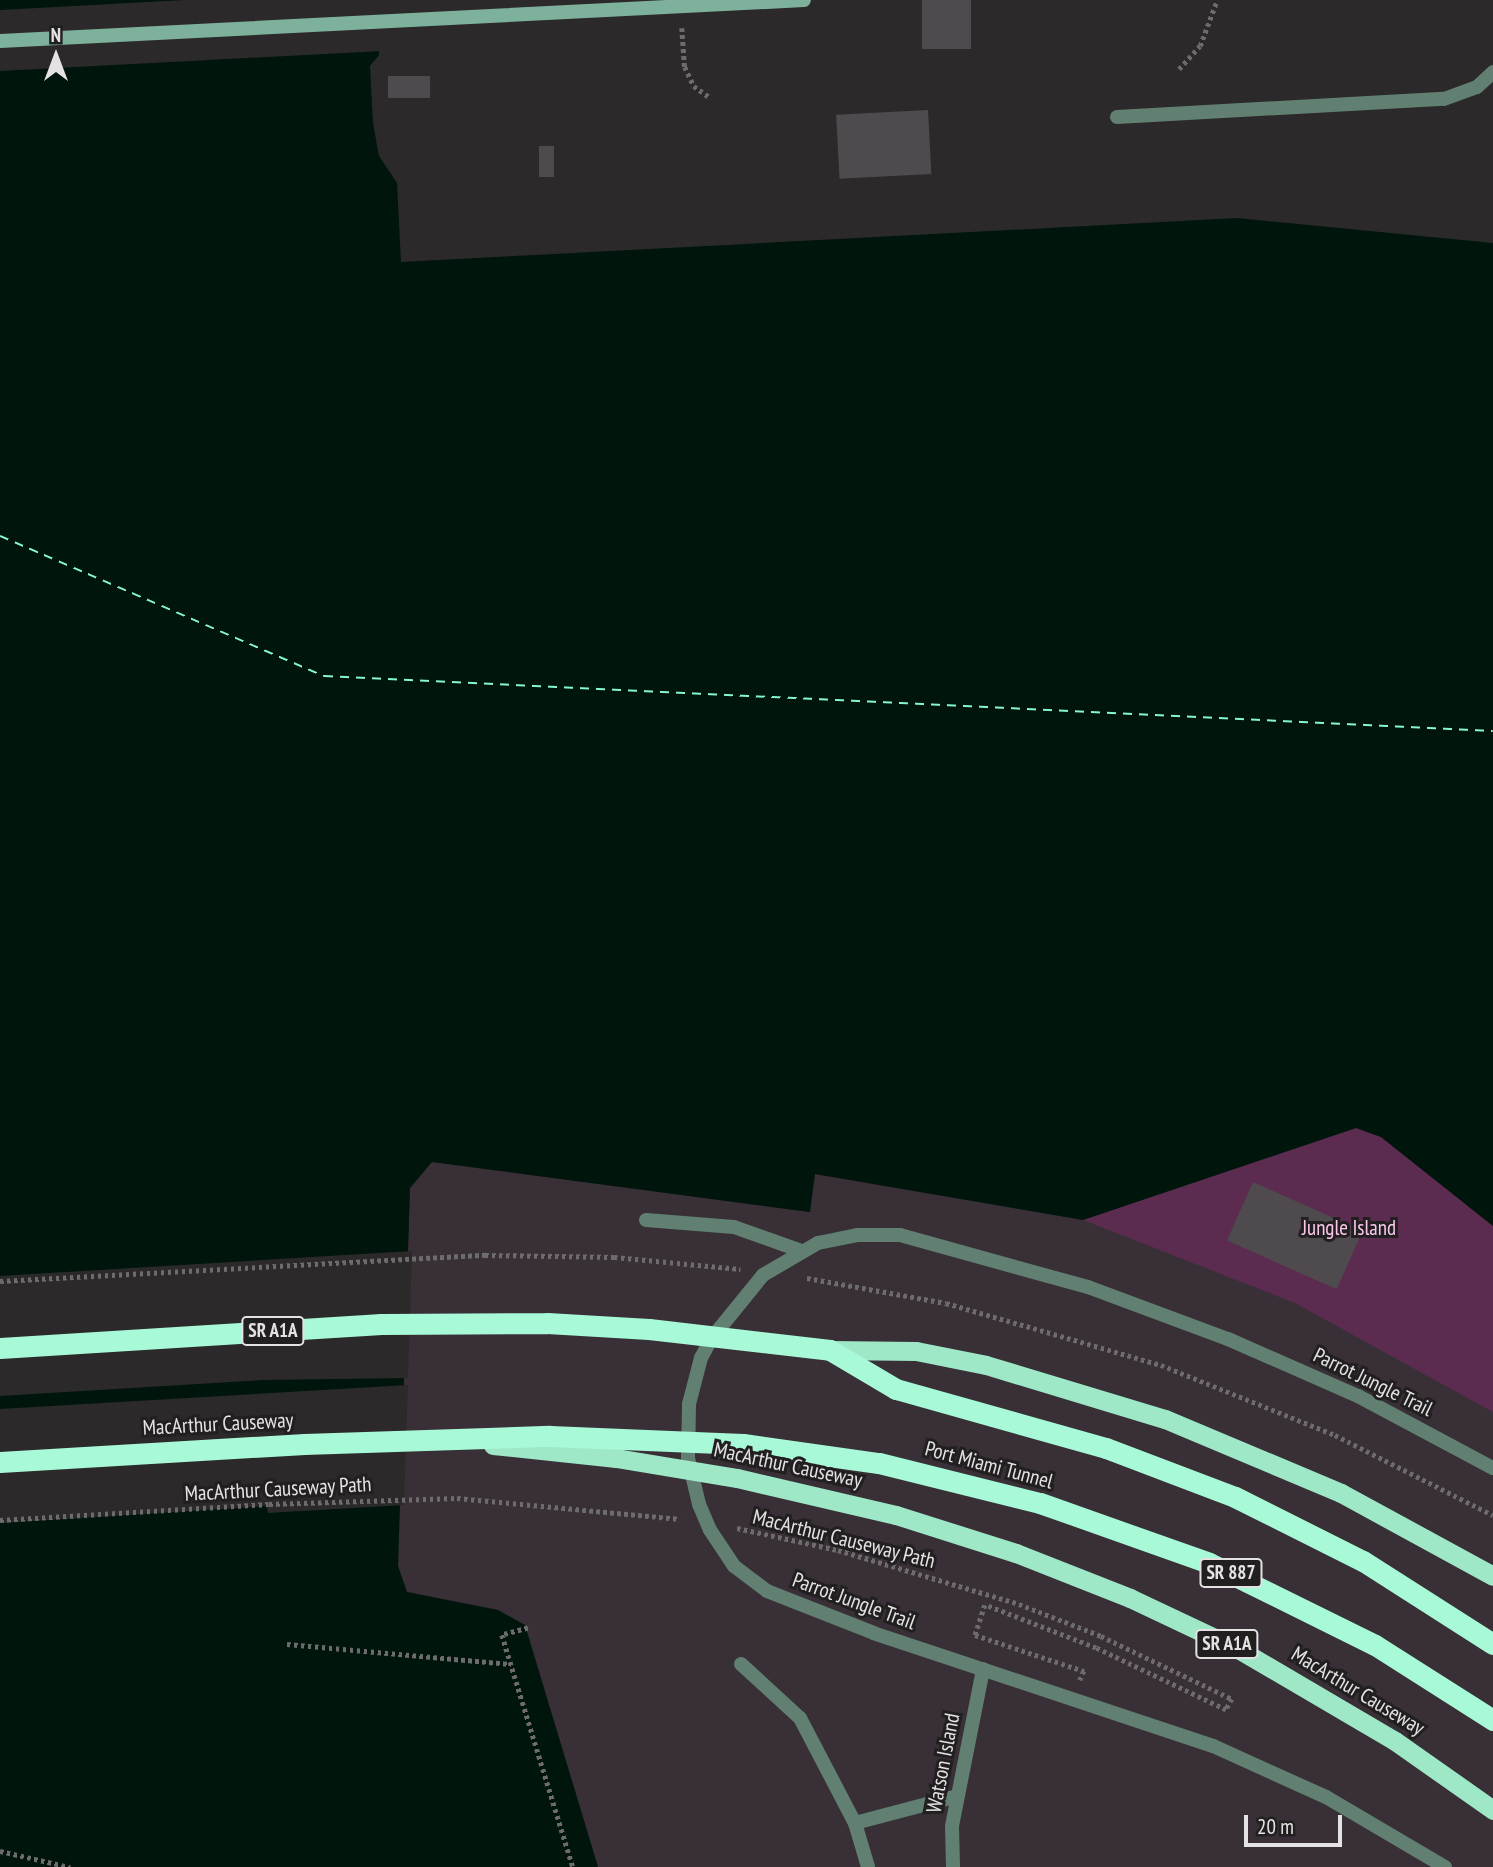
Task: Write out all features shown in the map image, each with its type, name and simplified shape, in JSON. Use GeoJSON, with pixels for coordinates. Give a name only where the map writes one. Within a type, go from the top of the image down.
{"type":"FeatureCollection","features":[{"type":"Feature","properties":{"kind":"highway","name":"SR A1A"},"geometry":{"type":"LineString","coordinates":[[0,1348],[381,1324],[547,1323],[649,1329],[830,1350],[916,1351],[986,1365],[1119,1404],[1248,1452],[1397,1522],[1493,1576]]}},
{"type":"Feature","properties":{"kind":"highway"},"geometry":{"type":"LineString","coordinates":[[830,1350],[896,1389],[991,1412],[1117,1452],[1258,1507],[1363,1561],[1493,1644]]}},
{"type":"Feature","properties":{"kind":"highway","name":"Port Miami Tunnel"},"geometry":{"type":"LineString","coordinates":[[425,1442],[563,1436],[743,1444],[879,1463],[946,1478],[1096,1521],[1264,1587],[1376,1645],[1493,1720]]}},
{"type":"Feature","properties":{"kind":"highway","name":"MacArthur Causeway"},"geometry":{"type":"LineString","coordinates":[[0,1462],[304,1444],[425,1442],[553,1450],[671,1466],[798,1491],[936,1527],[1076,1576],[1240,1650],[1365,1721],[1493,1810]]}},
{"type":"Feature","properties":{"kind":"main road"},"geometry":{"type":"LineString","coordinates":[[0,41],[804,0]]}},
{"type":"Feature","properties":{"kind":"street"},"geometry":{"type":"LineString","coordinates":[[1117,117],[1444,99],[1477,87],[1493,72]]}},
{"type":"Feature","properties":{"kind":"street"},"geometry":{"type":"LineString","coordinates":[[646,1220],[734,1227],[800,1250]]}},
{"type":"Feature","properties":{"kind":"street","name":"Parrot Jungle Trail"},"geometry":{"type":"LineString","coordinates":[[1445,1867],[1373,1822],[1268,1769],[1139,1718],[815,1612],[767,1591],[734,1566],[710,1530],[688,1458],[689,1404],[697,1369],[711,1339],[750,1288],[800,1250],[858,1235],[900,1235],[1031,1269],[1161,1313],[1295,1367],[1493,1468]]}},
{"type":"Feature","properties":{"kind":"street"},"geometry":{"type":"LineString","coordinates":[[741,1664],[800,1718],[855,1823],[868,1867]]}},
{"type":"Feature","properties":{"kind":"street","name":"Watson Island"},"geometry":{"type":"LineString","coordinates":[[953,1867],[957,1796],[983,1669]]}},
{"type":"Feature","properties":{"kind":"street"},"geometry":{"type":"LineString","coordinates":[[855,1823],[957,1796]]}},
{"type":"Feature","properties":{"kind":"path"},"geometry":{"type":"LineString","coordinates":[[1179,69],[1200,46],[1217,0]]}},
{"type":"Feature","properties":{"kind":"path"},"geometry":{"type":"LineString","coordinates":[[680,6],[685,67],[694,86],[709,97]]}},
{"type":"Feature","properties":{"kind":"path"},"geometry":{"type":"LineString","coordinates":[[0,1281],[485,1255],[614,1257],[745,1269]]}},
{"type":"Feature","properties":{"kind":"path"},"geometry":{"type":"LineString","coordinates":[[804,1277],[1015,1321],[1161,1365],[1275,1408],[1388,1460],[1493,1515]]}},
{"type":"Feature","properties":{"kind":"path","name":"MacArthur Causeway Path"},"geometry":{"type":"LineString","coordinates":[[0,1520],[269,1504],[457,1498],[590,1507],[690,1520]]}},
{"type":"Feature","properties":{"kind":"path","name":"MacArthur Causeway Path"},"geometry":{"type":"LineString","coordinates":[[730,1527],[838,1550],[1019,1604],[1101,1636],[1232,1699],[1226,1710],[1096,1647],[985,1605],[975,1635],[1084,1671],[1082,1676]]}},
{"type":"Feature","properties":{"kind":"path"},"geometry":{"type":"LineString","coordinates":[[528,1628],[502,1635],[573,1867]]}},
{"type":"Feature","properties":{"kind":"path"},"geometry":{"type":"LineString","coordinates":[[287,1644],[511,1664]]}},
{"type":"Feature","properties":{"kind":"path"},"geometry":{"type":"LineString","coordinates":[[0,1851],[70,1867]]}},
{"type":"Feature","properties":{"kind":"shaded area"},"geometry":{"type":"Polygon","coordinates":[[[0,0],[376,0],[379,55],[370,66],[373,123],[379,156],[397,183],[401,262],[1237,218],[1493,243],[1493,1226],[1381,1137],[1356,1128],[1083,1220],[815,1174],[810,1212],[432,1162],[410,1188],[398,1566],[407,1592],[498,1610],[525,1625],[598,1867],[0,1867],[0,0]]]}},
{"type":"Feature","properties":{"kind":"shaded area"},"geometry":{"type":"Polygon","coordinates":[[[1356,1128],[1493,1226],[1493,1867],[598,1867],[524,1625],[498,1610],[407,1592],[398,1566],[410,1188],[432,1162],[810,1212],[814,1174],[1083,1220],[1356,1128]]]}},
{"type":"Feature","properties":{"kind":"green space","name":"Jungle Island"},"geometry":{"type":"Polygon","coordinates":[[[1356,1128],[1381,1137],[1493,1226],[1493,1412],[1295,1303],[1083,1220],[1356,1128]]]}},
{"type":"Feature","properties":{"kind":"pier"},"geometry":{"type":"Polygon","coordinates":[[[185,0],[378,0],[381,51],[0,71],[0,10],[185,0]]]}},
{"type":"Feature","properties":{"kind":"pier"},"geometry":{"type":"Polygon","coordinates":[[[412,1251],[408,1378],[263,1380],[0,1396],[0,1276],[412,1251]]]}},
{"type":"Feature","properties":{"kind":"pier"},"geometry":{"type":"Polygon","coordinates":[[[408,1385],[404,1505],[268,1513],[267,1506],[0,1523],[0,1409],[408,1385]]]}},
{"type":"Feature","properties":{"kind":"building"},"geometry":{"type":"Polygon","coordinates":[[[922,0],[971,0],[971,49],[922,49],[922,0]]]}},
{"type":"Feature","properties":{"kind":"building"},"geometry":{"type":"Polygon","coordinates":[[[388,76],[430,76],[430,98],[388,98],[388,76]]]}},
{"type":"Feature","properties":{"kind":"building"},"geometry":{"type":"Polygon","coordinates":[[[928,110],[931,174],[839,179],[836,115],[928,110]]]}},
{"type":"Feature","properties":{"kind":"building"},"geometry":{"type":"Polygon","coordinates":[[[539,146],[554,146],[554,177],[539,177],[539,146]]]}},
{"type":"Feature","properties":{"kind":"building"},"geometry":{"type":"Polygon","coordinates":[[[1253,1182],[1363,1231],[1337,1289],[1227,1240],[1253,1182]]]}},
{"type":"Feature","properties":{"kind":"ferry route"},"geometry":{"type":"LineString","coordinates":[[0,536],[324,676],[1493,731]]}}]}
